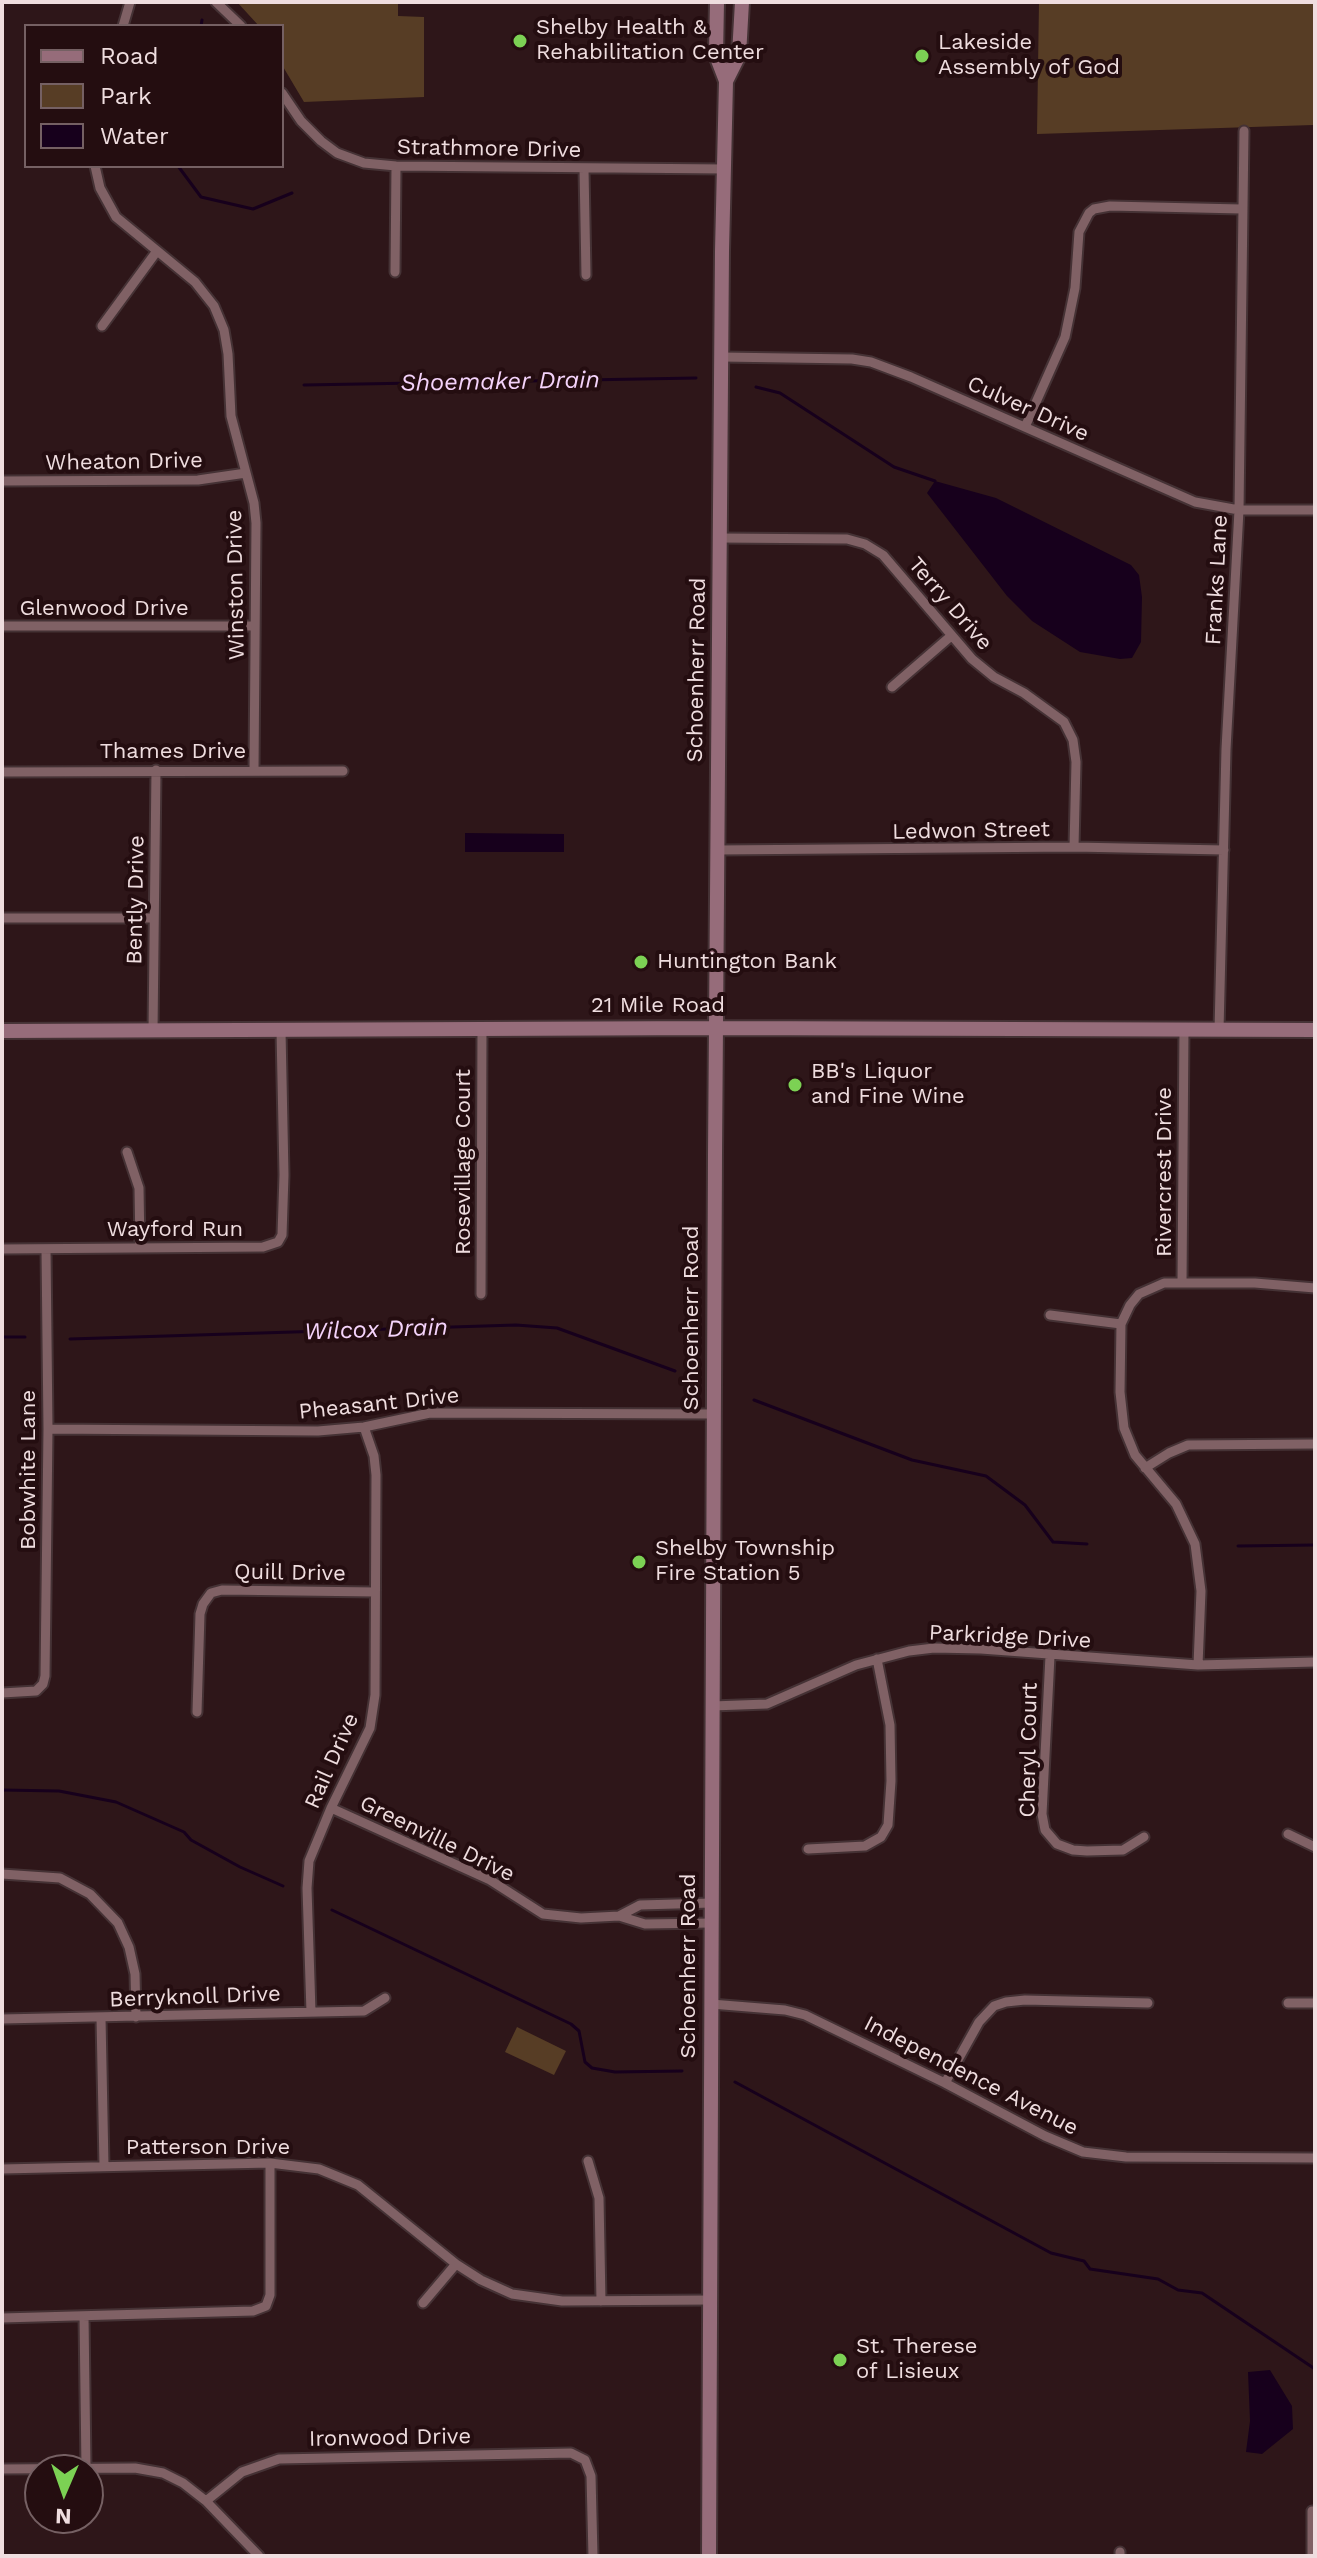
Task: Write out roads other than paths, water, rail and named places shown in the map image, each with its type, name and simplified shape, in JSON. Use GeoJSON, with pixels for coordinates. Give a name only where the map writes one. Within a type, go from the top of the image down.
{"type":"FeatureCollection","features":[{"type":"Feature","properties":{"kind":"street"},"geometry":{"type":"LineString","coordinates":[[124,24],[130,2]]}},
{"type":"Feature","properties":{"kind":"street"},"geometry":{"type":"LineString","coordinates":[[216,2],[239,24]]}},
{"type":"Feature","properties":{"kind":"street","name":"Schoenherr Road"},"geometry":{"type":"LineString","coordinates":[[709,2556],[716,1028],[726,81],[716,55],[717,2]]}},
{"type":"Feature","properties":{"kind":"street","name":"Schoenherr Road"},"geometry":{"type":"LineString","coordinates":[[726,81],[739,55],[742,2]]}},
{"type":"Feature","properties":{"kind":"street","name":"Strathmore Drive"},"geometry":{"type":"LineString","coordinates":[[284,96],[301,121],[337,153],[364,163],[396,166],[724,169]]}},
{"type":"Feature","properties":{"kind":"street","name":"Franks Lane"},"geometry":{"type":"LineString","coordinates":[[1219,1030],[1226,749],[1239,510],[1244,131]]}},
{"type":"Feature","properties":{"kind":"street"},"geometry":{"type":"LineString","coordinates":[[395,272],[396,166]]}},
{"type":"Feature","properties":{"kind":"street","name":"Winston Drive"},"geometry":{"type":"LineString","coordinates":[[95,168],[100,188],[111,210],[122,223],[206,294],[221,320],[228,354],[231,416],[254,503],[256,523],[254,770]]}},
{"type":"Feature","properties":{"kind":"street"},"geometry":{"type":"LineString","coordinates":[[584,169],[586,275]]}},
{"type":"Feature","properties":{"kind":"street"},"geometry":{"type":"LineString","coordinates":[[1025,427],[1065,337],[1075,288],[1079,232],[1089,213],[1110,206],[1241,209]]}},
{"type":"Feature","properties":{"kind":"street"},"geometry":{"type":"LineString","coordinates":[[102,326],[157,251]]}},
{"type":"Feature","properties":{"kind":"street","name":"Culver Drive"},"geometry":{"type":"LineString","coordinates":[[722,357],[871,362],[1195,502],[1239,510],[1315,510]]}},
{"type":"Feature","properties":{"kind":"street","name":"Wheaton Drive"},"geometry":{"type":"LineString","coordinates":[[2,481],[198,480],[246,473]]}},
{"type":"Feature","properties":{"kind":"street","name":"Terry Drive"},"geometry":{"type":"LineString","coordinates":[[720,538],[847,539],[865,544],[891,563],[951,636],[985,670],[1057,716],[1071,734],[1076,762],[1074,847]]}},
{"type":"Feature","properties":{"kind":"street","name":"Glenwood Drive"},"geometry":{"type":"LineString","coordinates":[[2,626],[255,626]]}},
{"type":"Feature","properties":{"kind":"street"},"geometry":{"type":"LineString","coordinates":[[892,687],[951,636]]}},
{"type":"Feature","properties":{"kind":"street","name":"Bently Drive"},"geometry":{"type":"LineString","coordinates":[[153,1031],[156,770]]}},
{"type":"Feature","properties":{"kind":"street","name":"Thames Drive"},"geometry":{"type":"LineString","coordinates":[[2,772],[343,771]]}},
{"type":"Feature","properties":{"kind":"street","name":"Ledwon Street"},"geometry":{"type":"LineString","coordinates":[[718,850],[1074,847],[1224,850]]}},
{"type":"Feature","properties":{"kind":"street"},"geometry":{"type":"LineString","coordinates":[[2,918],[154,918]]}},
{"type":"Feature","properties":{"kind":"street","name":"21 Mile Road"},"geometry":{"type":"LineString","coordinates":[[2,1031],[716,1028],[1315,1030]]}},
{"type":"Feature","properties":{"kind":"street","name":"Rivercrest Drive"},"geometry":{"type":"LineString","coordinates":[[1121,1324],[1139,1294],[1156,1285],[1182,1282],[1184,1029]]}},
{"type":"Feature","properties":{"kind":"street","name":"Rosevillage Court"},"geometry":{"type":"LineString","coordinates":[[481,1294],[482,1030]]}},
{"type":"Feature","properties":{"kind":"street","name":"Wayford Run"},"geometry":{"type":"LineString","coordinates":[[2,1249],[270,1247],[278,1242],[282,1235],[284,1175],[281,1031]]}},
{"type":"Feature","properties":{"kind":"street"},"geometry":{"type":"LineString","coordinates":[[127,1152],[139,1188],[140,1247]]}},
{"type":"Feature","properties":{"kind":"street","name":"Bobwhite Lane"},"geometry":{"type":"LineString","coordinates":[[2,1693],[40,1689],[45,1676],[48,1429],[46,1250]]}},
{"type":"Feature","properties":{"kind":"street"},"geometry":{"type":"LineString","coordinates":[[1182,1282],[1315,1288]]}},
{"type":"Feature","properties":{"kind":"street"},"geometry":{"type":"LineString","coordinates":[[1050,1315],[1121,1324],[1122,1418],[1129,1443],[1145,1468],[1176,1504],[1195,1544],[1201,1591],[1198,1665]]}},
{"type":"Feature","properties":{"kind":"street","name":"Pheasant Drive"},"geometry":{"type":"LineString","coordinates":[[48,1429],[318,1431],[364,1427],[406,1417],[444,1413],[714,1414]]}},
{"type":"Feature","properties":{"kind":"street","name":"Rail Drive"},"geometry":{"type":"LineString","coordinates":[[311,2012],[307,1874],[312,1850],[370,1728],[373,1714],[376,1661],[375,1465],[364,1427]]}},
{"type":"Feature","properties":{"kind":"street"},"geometry":{"type":"LineString","coordinates":[[1145,1468],[1188,1445],[1315,1444]]}},
{"type":"Feature","properties":{"kind":"street","name":"Quill Drive"},"geometry":{"type":"LineString","coordinates":[[197,1712],[200,1614],[207,1596],[222,1590],[375,1592]]}},
{"type":"Feature","properties":{"kind":"street","name":"Parkridge Drive"},"geometry":{"type":"LineString","coordinates":[[712,1706],[775,1702],[856,1665],[909,1651],[953,1648],[1198,1665],[1315,1662]]}},
{"type":"Feature","properties":{"kind":"street","name":"Cheryl Court"},"geometry":{"type":"LineString","coordinates":[[1050,1656],[1042,1814],[1045,1830],[1057,1844],[1087,1851],[1123,1850],[1144,1837]]}},
{"type":"Feature","properties":{"kind":"street"},"geometry":{"type":"LineString","coordinates":[[808,1849],[865,1846],[881,1837],[888,1825],[890,1725],[877,1659]]}},
{"type":"Feature","properties":{"kind":"street","name":"Greenville Drive"},"geometry":{"type":"LineString","coordinates":[[331,1808],[490,1880],[543,1914],[581,1918],[619,1916],[645,1924],[711,1923]]}},
{"type":"Feature","properties":{"kind":"street"},"geometry":{"type":"LineString","coordinates":[[1288,1834],[1315,1847]]}},
{"type":"Feature","properties":{"kind":"street"},"geometry":{"type":"LineString","coordinates":[[2,1874],[60,1878],[90,1894],[118,1923],[129,1947],[135,1974],[136,2017]]}},
{"type":"Feature","properties":{"kind":"street","name":"Greenville Drive"},"geometry":{"type":"LineString","coordinates":[[619,1916],[640,1905],[711,1903]]}},
{"type":"Feature","properties":{"kind":"street","name":"Berryknoll Drive"},"geometry":{"type":"LineString","coordinates":[[2,2019],[364,2011],[385,1998]]}},
{"type":"Feature","properties":{"kind":"street"},"geometry":{"type":"LineString","coordinates":[[945,2083],[979,2022],[994,2006],[1025,2000],[1148,2003]]}},
{"type":"Feature","properties":{"kind":"street"},"geometry":{"type":"LineString","coordinates":[[1288,2003],[1315,2003]]}},
{"type":"Feature","properties":{"kind":"street","name":"Independence Avenue"},"geometry":{"type":"LineString","coordinates":[[711,2004],[785,2010],[805,2015],[1045,2136],[1096,2154],[1126,2157],[1315,2158]]}},
{"type":"Feature","properties":{"kind":"street"},"geometry":{"type":"LineString","coordinates":[[101,2018],[104,2166]]}},
{"type":"Feature","properties":{"kind":"street"},"geometry":{"type":"LineString","coordinates":[[588,2161],[599,2198],[601,2301]]}},
{"type":"Feature","properties":{"kind":"street"},"geometry":{"type":"LineString","coordinates":[[2,2318],[253,2311],[266,2306],[270,2295],[270,2163]]}},
{"type":"Feature","properties":{"kind":"street","name":"Patterson Drive"},"geometry":{"type":"LineString","coordinates":[[2,2169],[270,2163],[319,2169],[347,2179],[379,2199],[456,2264],[496,2288],[522,2296],[562,2301],[710,2300]]}},
{"type":"Feature","properties":{"kind":"street"},"geometry":{"type":"LineString","coordinates":[[423,2303],[456,2264]]}},
{"type":"Feature","properties":{"kind":"street"},"geometry":{"type":"LineString","coordinates":[[84,2316],[86,2454]]}},
{"type":"Feature","properties":{"kind":"street","name":"Ironwood Drive"},"geometry":{"type":"LineString","coordinates":[[206,2501],[242,2472],[279,2459],[567,2452],[585,2460],[591,2476],[593,2556]]}},
{"type":"Feature","properties":{"kind":"street"},"geometry":{"type":"LineString","coordinates":[[104,2468],[135,2468],[163,2473],[183,2483],[206,2501],[259,2556]]}},
{"type":"Feature","properties":{"kind":"street"},"geometry":{"type":"LineString","coordinates":[[2,2469],[24,2469]]}},
{"type":"Feature","properties":{"kind":"street"},"geometry":{"type":"LineString","coordinates":[[1312,2556],[1314,2511]]}},
{"type":"Feature","properties":{"kind":"water"},"geometry":{"type":"Polygon","coordinates":[[[935,481],[996,498],[1131,565],[1139,575],[1142,597],[1141,642],[1132,658],[1080,652],[1032,621],[1007,596],[927,493],[935,481]]]}},
{"type":"Feature","properties":{"kind":"water"},"geometry":{"type":"Polygon","coordinates":[[[465,833],[564,834],[564,852],[465,852],[465,833]]]}},
{"type":"Feature","properties":{"kind":"water"},"geometry":{"type":"Polygon","coordinates":[[[1270,2370],[1292,2406],[1293,2429],[1262,2454],[1246,2452],[1250,2421],[1248,2372],[1270,2370]]]}},
{"type":"Feature","properties":{"kind":"waterway","name":"Shoemaker Drain"},"geometry":{"type":"LineString","coordinates":[[201,24],[202,20]]}},
{"type":"Feature","properties":{"kind":"waterway","name":"Shoemaker Drain"},"geometry":{"type":"LineString","coordinates":[[179,168],[201,197],[253,209],[292,193]]}},
{"type":"Feature","properties":{"kind":"waterway","name":"Shoemaker Drain"},"geometry":{"type":"LineString","coordinates":[[304,385],[696,378]]}},
{"type":"Feature","properties":{"kind":"waterway","name":"Shoemaker Drain"},"geometry":{"type":"LineString","coordinates":[[756,387],[780,393],[894,467],[935,481]]}},
{"type":"Feature","properties":{"kind":"waterway","name":"Wilcox Drain"},"geometry":{"type":"LineString","coordinates":[[70,1339],[516,1325],[557,1328],[675,1371]]}},
{"type":"Feature","properties":{"kind":"waterway","name":"Wilcox Drain"},"geometry":{"type":"LineString","coordinates":[[2,1337],[25,1337]]}},
{"type":"Feature","properties":{"kind":"waterway","name":"Wilcox Drain"},"geometry":{"type":"LineString","coordinates":[[754,1400],[912,1460],[986,1476],[1025,1505],[1053,1542],[1087,1544]]}},
{"type":"Feature","properties":{"kind":"waterway","name":"Wilcox Drain"},"geometry":{"type":"LineString","coordinates":[[1238,1546],[1315,1545]]}},
{"type":"Feature","properties":{"kind":"waterway"},"geometry":{"type":"LineString","coordinates":[[2,1790],[59,1791],[116,1802],[184,1832],[191,1840],[240,1867],[283,1886]]}},
{"type":"Feature","properties":{"kind":"waterway"},"geometry":{"type":"LineString","coordinates":[[332,1910],[571,2024],[579,2031],[585,2062],[592,2068],[615,2072],[682,2071]]}},
{"type":"Feature","properties":{"kind":"waterway"},"geometry":{"type":"LineString","coordinates":[[735,2082],[1051,2253],[1084,2261],[1090,2269],[1158,2279],[1178,2290],[1202,2293],[1315,2369]]}},
{"type":"Feature","properties":{"kind":"place","name":"Shelby Health & Rehabilitation Center"},"geometry":{"type":"Point","coordinates":[520,41]}},
{"type":"Feature","properties":{"kind":"place","name":"Lakeside Assembly of God"},"geometry":{"type":"Point","coordinates":[922,56]}},
{"type":"Feature","properties":{"kind":"place","name":"Huntington Bank"},"geometry":{"type":"Point","coordinates":[641,962]}},
{"type":"Feature","properties":{"kind":"place","name":"BB's Liquor and Fine Wine"},"geometry":{"type":"Point","coordinates":[795,1085]}},
{"type":"Feature","properties":{"kind":"place","name":"Shelby Township Fire Station 5"},"geometry":{"type":"Point","coordinates":[639,1562]}},
{"type":"Feature","properties":{"kind":"place","name":"St. Therese of Lisieux"},"geometry":{"type":"Point","coordinates":[840,2360]}}]}
